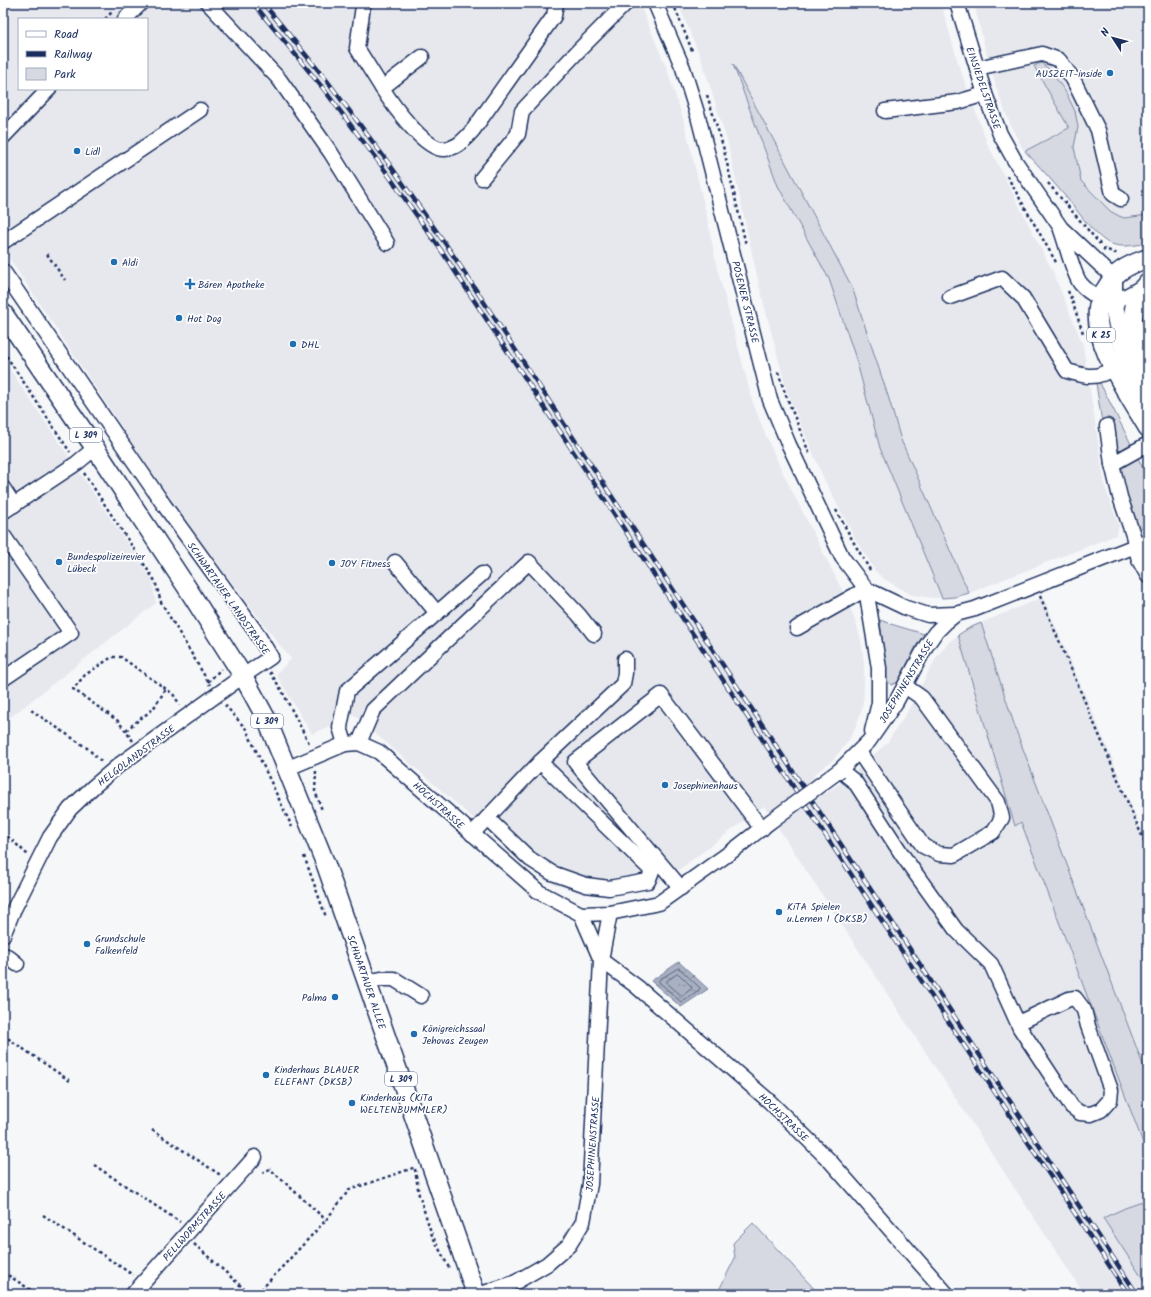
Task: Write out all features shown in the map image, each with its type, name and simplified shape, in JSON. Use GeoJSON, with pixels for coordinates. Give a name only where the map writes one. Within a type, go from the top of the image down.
{"type":"FeatureCollection","features":[{"type":"Feature","properties":{"kind":"main road","name":"K 25"},"geometry":{"type":"LineString","coordinates":[[1148,258],[1126,267],[1113,277],[1106,299],[1098,312],[1098,326],[1103,347],[1131,367],[1148,400]]}},
{"type":"Feature","properties":{"kind":"main road","name":"K 25"},"geometry":{"type":"LineString","coordinates":[[1147,283],[1137,299],[1132,319],[1134,333],[1141,351],[1131,367],[1148,428]]}},
{"type":"Feature","properties":{"kind":"main road","name":"L 309"},"geometry":{"type":"LineString","coordinates":[[3,313],[95,448],[243,676]]}},
{"type":"Feature","properties":{"kind":"main road","name":"SCHWARTAUER ALLEE"},"geometry":{"type":"LineString","coordinates":[[243,676],[267,720],[326,865],[367,982],[422,1165],[476,1294]]}},
{"type":"Feature","properties":{"kind":"street"},"geometry":{"type":"LineString","coordinates":[[126,18],[141,3]]}},
{"type":"Feature","properties":{"kind":"street"},"geometry":{"type":"LineString","coordinates":[[208,3],[279,79],[331,153],[387,244]]}},
{"type":"Feature","properties":{"kind":"street"},"geometry":{"type":"LineString","coordinates":[[364,3],[357,48],[394,105],[425,141],[436,148],[445,149],[459,144],[473,130],[554,16],[556,3]]}},
{"type":"Feature","properties":{"kind":"street"},"geometry":{"type":"LineString","coordinates":[[482,178],[518,134],[522,111],[578,51],[626,3]]}},
{"type":"Feature","properties":{"kind":"street","name":"POSENER STRASSE"},"geometry":{"type":"LineString","coordinates":[[655,3],[683,68],[698,116],[770,400],[792,452],[842,557],[866,589],[879,668],[879,703],[869,741]]}},
{"type":"Feature","properties":{"kind":"street","name":"EINSIEDELSTRASSE"},"geometry":{"type":"LineString","coordinates":[[957,3],[985,94],[1000,134],[1015,161],[1061,228],[1113,277]]}},
{"type":"Feature","properties":{"kind":"street"},"geometry":{"type":"LineString","coordinates":[[977,68],[1042,54],[1059,60],[1073,79],[1098,130],[1113,194],[1121,199]]}},
{"type":"Feature","properties":{"kind":"street"},"geometry":{"type":"LineString","coordinates":[[382,88],[422,58]]}},
{"type":"Feature","properties":{"kind":"street"},"geometry":{"type":"LineString","coordinates":[[3,137],[48,90]]}},
{"type":"Feature","properties":{"kind":"street"},"geometry":{"type":"LineString","coordinates":[[885,111],[958,102],[985,94]]}},
{"type":"Feature","properties":{"kind":"street"},"geometry":{"type":"LineString","coordinates":[[3,242],[200,110]]}},
{"type":"Feature","properties":{"kind":"street","name":"EINSIEDELSTRASSE"},"geometry":{"type":"LineString","coordinates":[[1061,228],[1080,283],[1092,293],[1106,299]]}},
{"type":"Feature","properties":{"kind":"street","name":"SCHWARTAUER LANDSTRASSE"},"geometry":{"type":"LineString","coordinates":[[3,271],[164,506],[256,632],[271,657],[243,676]]}},
{"type":"Feature","properties":{"kind":"street"},"geometry":{"type":"LineString","coordinates":[[950,297],[1002,278],[1023,298],[1067,371],[1088,377],[1131,367]]}},
{"type":"Feature","properties":{"kind":"street"},"geometry":{"type":"LineString","coordinates":[[1106,299],[1120,298],[1147,283]]}},
{"type":"Feature","properties":{"kind":"street"},"geometry":{"type":"LineString","coordinates":[[1107,426],[1112,464],[1120,497],[1133,535],[1142,544],[1139,560],[1148,576]]}},
{"type":"Feature","properties":{"kind":"street"},"geometry":{"type":"LineString","coordinates":[[1112,464],[1148,444]]}},
{"type":"Feature","properties":{"kind":"street"},"geometry":{"type":"LineString","coordinates":[[3,488],[9,509],[77,463],[95,448]]}},
{"type":"Feature","properties":{"kind":"street"},"geometry":{"type":"LineString","coordinates":[[3,535],[71,633],[3,679]]}},
{"type":"Feature","properties":{"kind":"street","name":"JOSEPHINENSTRASSE"},"geometry":{"type":"LineString","coordinates":[[610,913],[659,903],[735,850],[840,770],[869,741],[896,702],[926,646],[935,633],[956,614],[975,609],[1142,544]]}},
{"type":"Feature","properties":{"kind":"street"},"geometry":{"type":"LineString","coordinates":[[394,562],[437,613]]}},
{"type":"Feature","properties":{"kind":"street"},"geometry":{"type":"LineString","coordinates":[[286,769],[315,756],[352,743],[373,710],[529,562],[579,615],[594,634]]}},
{"type":"Feature","properties":{"kind":"street"},"geometry":{"type":"LineString","coordinates":[[352,743],[340,727],[347,691],[482,574]]}},
{"type":"Feature","properties":{"kind":"street"},"geometry":{"type":"LineString","coordinates":[[797,628],[866,589]]}},
{"type":"Feature","properties":{"kind":"street","name":"POSENER STRASSE"},"geometry":{"type":"LineString","coordinates":[[866,589],[906,608],[928,615],[956,614]]}},
{"type":"Feature","properties":{"kind":"street"},"geometry":{"type":"LineString","coordinates":[[472,834],[540,762],[623,684],[625,659]]}},
{"type":"Feature","properties":{"kind":"street","name":"HELGOLANDSTRASSE"},"geometry":{"type":"LineString","coordinates":[[3,935],[8,906],[50,837],[70,809],[93,787],[113,771],[243,676]]}},
{"type":"Feature","properties":{"kind":"street"},"geometry":{"type":"LineString","coordinates":[[859,752],[923,846],[939,854],[954,855],[993,832],[1002,818],[998,802],[922,698],[905,686]]}},
{"type":"Feature","properties":{"kind":"street"},"geometry":{"type":"LineString","coordinates":[[681,888],[574,762],[661,695],[767,825]]}},
{"type":"Feature","properties":{"kind":"street","name":"HOCHSTRASSE"},"geometry":{"type":"LineString","coordinates":[[352,743],[379,752],[539,892],[581,914],[610,913]]}},
{"type":"Feature","properties":{"kind":"street"},"geometry":{"type":"LineString","coordinates":[[487,818],[530,859],[552,873],[586,886],[609,888],[648,881],[652,871],[540,762]]}},
{"type":"Feature","properties":{"kind":"street"},"geometry":{"type":"LineString","coordinates":[[840,770],[855,782],[903,856],[956,930],[991,964],[1020,1028],[1072,1107],[1080,1113],[1092,1114],[1101,1110],[1110,1100],[1111,1090],[1088,1026],[1084,1010],[1075,998],[1069,999],[1018,1023]]}},
{"type":"Feature","properties":{"kind":"street"},"geometry":{"type":"LineString","coordinates":[[601,960],[610,913]]}},
{"type":"Feature","properties":{"kind":"street","name":"HOCHSTRASSE"},"geometry":{"type":"LineString","coordinates":[[581,914],[601,960],[636,986],[769,1101],[830,1161],[947,1294]]}},
{"type":"Feature","properties":{"kind":"street"},"geometry":{"type":"LineString","coordinates":[[3,955],[7,956],[17,964]]}},
{"type":"Feature","properties":{"kind":"street","name":"JOSEPHINENSTRASSE"},"geometry":{"type":"LineString","coordinates":[[481,1294],[516,1282],[547,1264],[569,1245],[583,1222],[590,1184],[601,960]]}},
{"type":"Feature","properties":{"kind":"street"},"geometry":{"type":"LineString","coordinates":[[367,982],[381,979],[394,980],[421,996]]}},
{"type":"Feature","properties":{"kind":"street","name":"PELLWORMSTRASSE"},"geometry":{"type":"LineString","coordinates":[[133,1294],[255,1157]]}},
{"type":"Feature","properties":{"kind":"path"},"geometry":{"type":"LineString","coordinates":[[673,3],[695,58]]}},
{"type":"Feature","properties":{"kind":"path"},"geometry":{"type":"LineString","coordinates":[[707,95],[723,146],[747,251]]}},
{"type":"Feature","properties":{"kind":"path"},"geometry":{"type":"LineString","coordinates":[[1044,179],[1105,249]]}},
{"type":"Feature","properties":{"kind":"path"},"geometry":{"type":"LineString","coordinates":[[47,254],[65,280]]}},
{"type":"Feature","properties":{"kind":"path"},"geometry":{"type":"LineString","coordinates":[[3,351],[155,581],[161,602],[208,682],[246,729],[294,831]]}},
{"type":"Feature","properties":{"kind":"path"},"geometry":{"type":"LineString","coordinates":[[778,371],[784,393],[812,459]]}},
{"type":"Feature","properties":{"kind":"path"},"geometry":{"type":"LineString","coordinates":[[836,509],[872,574]]}},
{"type":"Feature","properties":{"kind":"path"},"geometry":{"type":"LineString","coordinates":[[1033,586],[1148,850]]}},
{"type":"Feature","properties":{"kind":"path"},"geometry":{"type":"LineString","coordinates":[[140,751],[118,721],[73,690],[85,674],[112,657],[121,657],[173,694],[187,717]]}},
{"type":"Feature","properties":{"kind":"path"},"geometry":{"type":"LineString","coordinates":[[264,662],[282,691],[315,756]]}},
{"type":"Feature","properties":{"kind":"path"},"geometry":{"type":"LineString","coordinates":[[126,730],[153,709],[166,689]]}},
{"type":"Feature","properties":{"kind":"path"},"geometry":{"type":"LineString","coordinates":[[31,710],[87,748],[113,771]]}},
{"type":"Feature","properties":{"kind":"path"},"geometry":{"type":"LineString","coordinates":[[3,832],[36,862]]}},
{"type":"Feature","properties":{"kind":"path"},"geometry":{"type":"LineString","coordinates":[[302,852],[326,918]]}},
{"type":"Feature","properties":{"kind":"path"},"geometry":{"type":"LineString","coordinates":[[3,1035],[70,1081]]}},
{"type":"Feature","properties":{"kind":"path"},"geometry":{"type":"LineString","coordinates":[[152,1130],[232,1183]]}},
{"type":"Feature","properties":{"kind":"path"},"geometry":{"type":"LineString","coordinates":[[94,1165],[188,1232],[250,1294]]}},
{"type":"Feature","properties":{"kind":"path"},"geometry":{"type":"LineString","coordinates":[[257,1294],[326,1220],[349,1190],[422,1165],[419,1195],[432,1236],[451,1273]]}},
{"type":"Feature","properties":{"kind":"path"},"geometry":{"type":"LineString","coordinates":[[262,1173],[270,1169],[326,1220]]}},
{"type":"Feature","properties":{"kind":"path"},"geometry":{"type":"LineString","coordinates":[[43,1215],[144,1282]]}},
{"type":"Feature","properties":{"kind":"path"},"geometry":{"type":"LineString","coordinates":[[3,1272],[37,1294]]}},
{"type":"Feature","properties":{"kind":"shaded area"},"geometry":{"type":"Polygon","coordinates":[[[3,3],[639,3],[667,69],[684,122],[707,217],[717,268],[753,403],[783,473],[845,596],[861,640],[864,664],[864,694],[862,708],[856,726],[848,741],[833,760],[813,775],[825,794],[846,779],[887,743],[906,714],[937,656],[949,642],[969,628],[1043,597],[1148,846],[1148,1294],[1084,1294],[764,806],[669,877],[650,887],[610,895],[584,894],[546,881],[354,715],[312,734],[276,674],[291,659],[181,516],[3,249],[3,3]]]}},
{"type":"Feature","properties":{"kind":"shaded area"},"geometry":{"type":"Polygon","coordinates":[[[678,3],[941,3],[959,66],[987,143],[1053,272],[1083,345],[1105,487],[1119,526],[1116,535],[969,593],[955,597],[934,598],[912,595],[884,579],[876,572],[857,542],[824,479],[787,392],[759,285],[728,144],[703,64],[678,3]]]}},
{"type":"Feature","properties":{"kind":"shaded area"},"geometry":{"type":"Polygon","coordinates":[[[974,3],[1148,3],[1148,243],[1133,246],[1110,244],[1098,235],[1041,169],[1026,154],[1011,127],[996,87],[974,3]]]}},
{"type":"Feature","properties":{"kind":"shaded area"},"geometry":{"type":"Polygon","coordinates":[[[3,359],[152,580],[156,603],[3,723],[3,359]]]}},
{"type":"Feature","properties":{"kind":"green space"},"geometry":{"type":"Polygon","coordinates":[[[1041,63],[1049,69],[1065,91],[1075,111],[1078,127],[1074,147],[1081,181],[1110,211],[1119,216],[1124,218],[1148,215],[1148,243],[1120,246],[1111,244],[1100,237],[1025,151],[1069,128],[1034,66],[1041,63]]]}},
{"type":"Feature","properties":{"kind":"green space"},"geometry":{"type":"Polygon","coordinates":[[[733,64],[852,287],[901,440],[969,593],[955,597],[942,598],[880,448],[856,359],[829,279],[778,186],[733,64]]]}},
{"type":"Feature","properties":{"kind":"green space"},"geometry":{"type":"Polygon","coordinates":[[[1096,383],[1100,383],[1131,444],[1120,450],[1116,449],[1102,423],[1096,383]]]}},
{"type":"Feature","properties":{"kind":"green space"},"geometry":{"type":"Polygon","coordinates":[[[1138,458],[1148,479],[1148,525],[1134,530],[1119,475],[1126,464],[1138,458]]]}},
{"type":"Feature","properties":{"kind":"green space"},"geometry":{"type":"Polygon","coordinates":[[[880,620],[924,634],[915,648],[898,682],[891,685],[887,680],[880,620]]]}},
{"type":"Feature","properties":{"kind":"green space"},"geometry":{"type":"Polygon","coordinates":[[[981,623],[1017,733],[1148,1078],[1148,1156],[1021,822],[1015,826],[958,635],[981,623]]]}},
{"type":"Feature","properties":{"kind":"green space"},"geometry":{"type":"Polygon","coordinates":[[[1148,1200],[1148,1287],[1103,1218],[1148,1200]]]}},
{"type":"Feature","properties":{"kind":"green space"},"geometry":{"type":"Polygon","coordinates":[[[753,1223],[819,1294],[717,1294],[735,1258],[733,1243],[753,1223]]]}},
{"type":"Feature","properties":{"kind":"water"},"geometry":{"type":"Polygon","coordinates":[[[679,962],[708,989],[681,1007],[651,981],[679,962]]]}},
{"type":"Feature","properties":{"kind":"railway"},"geometry":{"type":"LineString","coordinates":[[253,3],[322,87],[384,169],[443,253],[1128,1294]]}},
{"type":"Feature","properties":{"kind":"railway"},"geometry":{"type":"LineString","coordinates":[[263,3],[328,82],[390,165],[449,249],[1137,1294]]}},
{"type":"Feature","properties":{"kind":"place","name":"AUSZEIT-inside"},"geometry":{"type":"Point","coordinates":[1110,73]}},
{"type":"Feature","properties":{"kind":"place","name":"Lidl"},"geometry":{"type":"Point","coordinates":[77,151]}},
{"type":"Feature","properties":{"kind":"place","name":"Aldi"},"geometry":{"type":"Point","coordinates":[114,262]}},
{"type":"Feature","properties":{"kind":"place","name":"Bären Apotheke"},"geometry":{"type":"Point","coordinates":[190,284]}},
{"type":"Feature","properties":{"kind":"place","name":"Hot Dog"},"geometry":{"type":"Point","coordinates":[179,318]}},
{"type":"Feature","properties":{"kind":"place","name":"DHL"},"geometry":{"type":"Point","coordinates":[293,344]}},
{"type":"Feature","properties":{"kind":"place","name":"Bundespolizeirevier Lübeck"},"geometry":{"type":"Point","coordinates":[59,562]}},
{"type":"Feature","properties":{"kind":"place","name":"JOY Fitness"},"geometry":{"type":"Point","coordinates":[332,563]}},
{"type":"Feature","properties":{"kind":"place","name":"Josephinenhaus"},"geometry":{"type":"Point","coordinates":[665,785]}},
{"type":"Feature","properties":{"kind":"place","name":"KiTA Spielen u.Lernen I (DKSB)"},"geometry":{"type":"Point","coordinates":[779,912]}},
{"type":"Feature","properties":{"kind":"place","name":"Grundschule Falkenfeld"},"geometry":{"type":"Point","coordinates":[87,944]}},
{"type":"Feature","properties":{"kind":"place","name":"Palma"},"geometry":{"type":"Point","coordinates":[335,997]}},
{"type":"Feature","properties":{"kind":"place","name":"Königreichssaal Jehovas Zeugen"},"geometry":{"type":"Point","coordinates":[414,1034]}},
{"type":"Feature","properties":{"kind":"place","name":"Kinderhaus BLAUER ELEFANT (DKSB)"},"geometry":{"type":"Point","coordinates":[266,1075]}},
{"type":"Feature","properties":{"kind":"place","name":"Kinderhaus (KiTa WELTENBUMMLER)"},"geometry":{"type":"Point","coordinates":[352,1103]}}]}
